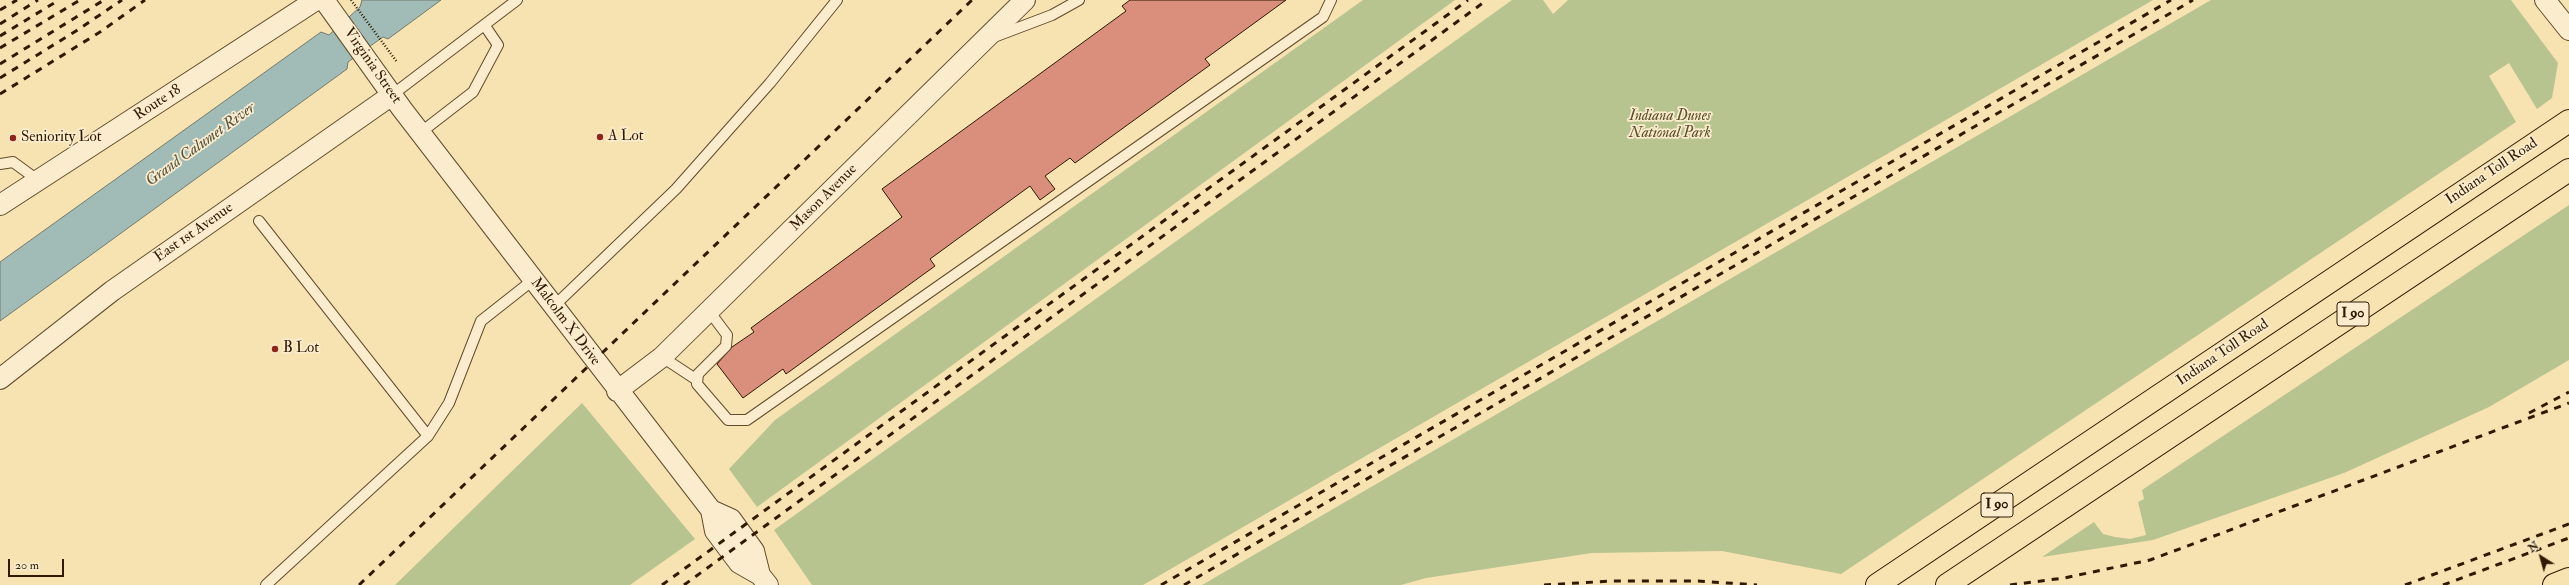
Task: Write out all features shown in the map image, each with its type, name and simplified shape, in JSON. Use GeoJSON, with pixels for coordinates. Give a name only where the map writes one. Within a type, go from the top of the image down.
{"type":"FeatureCollection","features":[{"type":"Feature","properties":{"kind":"main road","name":"Indiana Toll Road"},"geometry":{"type":"LineString","coordinates":[[1877,585],[2569,121]]}},
{"type":"Feature","properties":{"kind":"main road","name":"I 90"},"geometry":{"type":"LineString","coordinates":[[1947,585],[2569,170]]}},
{"type":"Feature","properties":{"kind":"main road"},"geometry":{"type":"LineString","coordinates":[[2554,585],[2569,579]]}},
{"type":"Feature","properties":{"kind":"street","name":"Route 18"},"geometry":{"type":"LineString","coordinates":[[0,205],[316,0]]}},
{"type":"Feature","properties":{"kind":"street","name":"Virginia Street"},"geometry":{"type":"LineString","coordinates":[[324,0],[420,133]]}},
{"type":"Feature","properties":{"kind":"street","name":"Mason Avenue"},"geometry":{"type":"LineString","coordinates":[[617,391],[662,357],[1025,0]]}},
{"type":"Feature","properties":{"kind":"street"},"geometry":{"type":"LineString","coordinates":[[2545,0],[2569,30]]}},
{"type":"Feature","properties":{"kind":"street","name":"East 1st Avenue"},"geometry":{"type":"LineString","coordinates":[[0,379],[112,291],[392,94]]}},
{"type":"Feature","properties":{"kind":"street","name":"Malcolm X Drive"},"geometry":{"type":"LineString","coordinates":[[420,133],[617,391],[711,510],[731,519],[754,551],[764,580]]}},
{"type":"Feature","properties":{"kind":"lane"},"geometry":{"type":"LineString","coordinates":[[392,94],[485,26],[517,0]]}},
{"type":"Feature","properties":{"kind":"lane"},"geometry":{"type":"LineString","coordinates":[[553,307],[603,261],[676,189],[770,83],[837,0]]}},
{"type":"Feature","properties":{"kind":"lane"},"geometry":{"type":"LineString","coordinates":[[984,40],[1052,15],[1079,0]]}},
{"type":"Feature","properties":{"kind":"lane"},"geometry":{"type":"LineString","coordinates":[[709,311],[727,335],[726,346],[698,374],[697,384],[728,420],[747,420],[1323,17],[1331,0]]}},
{"type":"Feature","properties":{"kind":"lane"},"geometry":{"type":"LineString","coordinates":[[420,133],[473,92],[498,45],[485,26]]}},
{"type":"Feature","properties":{"kind":"lane"},"geometry":{"type":"LineString","coordinates":[[0,164],[13,162],[39,181]]}},
{"type":"Feature","properties":{"kind":"lane"},"geometry":{"type":"LineString","coordinates":[[258,221],[428,436]]}},
{"type":"Feature","properties":{"kind":"lane"},"geometry":{"type":"LineString","coordinates":[[266,585],[428,436],[449,403],[481,321],[533,280]]}},
{"type":"Feature","properties":{"kind":"lane"},"geometry":{"type":"LineString","coordinates":[[662,357],[697,380]]}},
{"type":"Feature","properties":{"kind":"path"},"geometry":{"type":"LineString","coordinates":[[351,0],[397,62]]}},
{"type":"Feature","properties":{"kind":"green space"},"geometry":{"type":"Polygon","coordinates":[[[1363,0],[1455,0],[757,507],[729,469],[775,420],[1363,0]]]}},
{"type":"Feature","properties":{"kind":"green space","name":"Indiana Dunes National Park"},"geometry":{"type":"Polygon","coordinates":[[[1512,0],[1543,0],[1553,14],[1568,0],[2153,0],[1143,585],[812,585],[774,530],[1512,0]]]}},
{"type":"Feature","properties":{"kind":"green space"},"geometry":{"type":"Polygon","coordinates":[[[2211,0],[2511,0],[2558,63],[2552,98],[2537,109],[2509,63],[2489,76],[2516,122],[1841,574],[1722,551],[1592,553],[1426,578],[1401,585],[1202,585],[2211,0]]]}},
{"type":"Feature","properties":{"kind":"green space"},"geometry":{"type":"Polygon","coordinates":[[[2569,205],[2569,360],[2489,407],[2344,473],[2153,540],[2042,557],[2094,522],[2103,534],[2115,537],[2130,539],[2146,535],[2138,502],[2144,499],[2142,490],[2569,205]]]}},
{"type":"Feature","properties":{"kind":"green space"},"geometry":{"type":"Polygon","coordinates":[[[582,403],[695,539],[630,585],[395,585],[582,403]]]}},
{"type":"Feature","properties":{"kind":"water","name":"Grand Calumet River"},"geometry":{"type":"Polygon","coordinates":[[[362,0],[441,0],[388,39],[383,37],[348,62],[347,69],[0,321],[0,262],[321,32],[329,35],[360,7],[362,0]]]}},
{"type":"Feature","properties":{"kind":"building"},"geometry":{"type":"Polygon","coordinates":[[[1130,0],[1286,0],[1205,59],[1210,65],[1075,163],[1070,158],[1045,176],[1055,189],[1040,200],[1030,186],[930,259],[935,266],[786,374],[783,369],[743,398],[717,364],[732,347],[754,332],[751,328],[902,217],[882,189],[1126,11],[1122,6],[1130,0]]]}},
{"type":"Feature","properties":{"kind":"railway"},"geometry":{"type":"LineString","coordinates":[[0,10],[17,0]]}},
{"type":"Feature","properties":{"kind":"railway"},"geometry":{"type":"LineString","coordinates":[[0,24],[38,0]]}},
{"type":"Feature","properties":{"kind":"railway"},"geometry":{"type":"LineString","coordinates":[[0,36],[59,0]]}},
{"type":"Feature","properties":{"kind":"railway"},"geometry":{"type":"LineString","coordinates":[[0,48],[80,0]]}},
{"type":"Feature","properties":{"kind":"railway"},"geometry":{"type":"LineString","coordinates":[[0,64],[104,0]]}},
{"type":"Feature","properties":{"kind":"railway"},"geometry":{"type":"LineString","coordinates":[[0,78],[76,31],[122,0]]}},
{"type":"Feature","properties":{"kind":"railway"},"geometry":{"type":"LineString","coordinates":[[0,94],[100,32],[145,0]]}},
{"type":"Feature","properties":{"kind":"railway"},"geometry":{"type":"LineString","coordinates":[[359,585],[972,0]]}},
{"type":"Feature","properties":{"kind":"railway"},"geometry":{"type":"LineString","coordinates":[[662,585],[1468,0]]}},
{"type":"Feature","properties":{"kind":"railway"},"geometry":{"type":"LineString","coordinates":[[684,585],[1487,0]]}},
{"type":"Feature","properties":{"kind":"railway"},"geometry":{"type":"LineString","coordinates":[[1161,585],[2171,0]]}},
{"type":"Feature","properties":{"kind":"railway"},"geometry":{"type":"LineString","coordinates":[[1184,585],[2193,0]]}},
{"type":"Feature","properties":{"kind":"railway"},"geometry":{"type":"LineString","coordinates":[[2529,413],[2569,392]]}},
{"type":"Feature","properties":{"kind":"railway"},"geometry":{"type":"LineString","coordinates":[[2010,585],[2064,578],[2150,560],[2569,403]]}},
{"type":"Feature","properties":{"kind":"railway"},"geometry":{"type":"LineString","coordinates":[[2405,585],[2569,524]]}},
{"type":"Feature","properties":{"kind":"railway"},"geometry":{"type":"LineString","coordinates":[[2443,585],[2569,538]]}},
{"type":"Feature","properties":{"kind":"railway"},"geometry":{"type":"LineString","coordinates":[[1544,585],[1612,581],[1698,581],[1757,585]]}},
{"type":"Feature","properties":{"kind":"place","name":"A Lot"},"geometry":{"type":"Point","coordinates":[600,137]}},
{"type":"Feature","properties":{"kind":"place","name":"Seniority Lot"},"geometry":{"type":"Point","coordinates":[13,138]}},
{"type":"Feature","properties":{"kind":"place","name":"B Lot"},"geometry":{"type":"Point","coordinates":[275,349]}}]}
